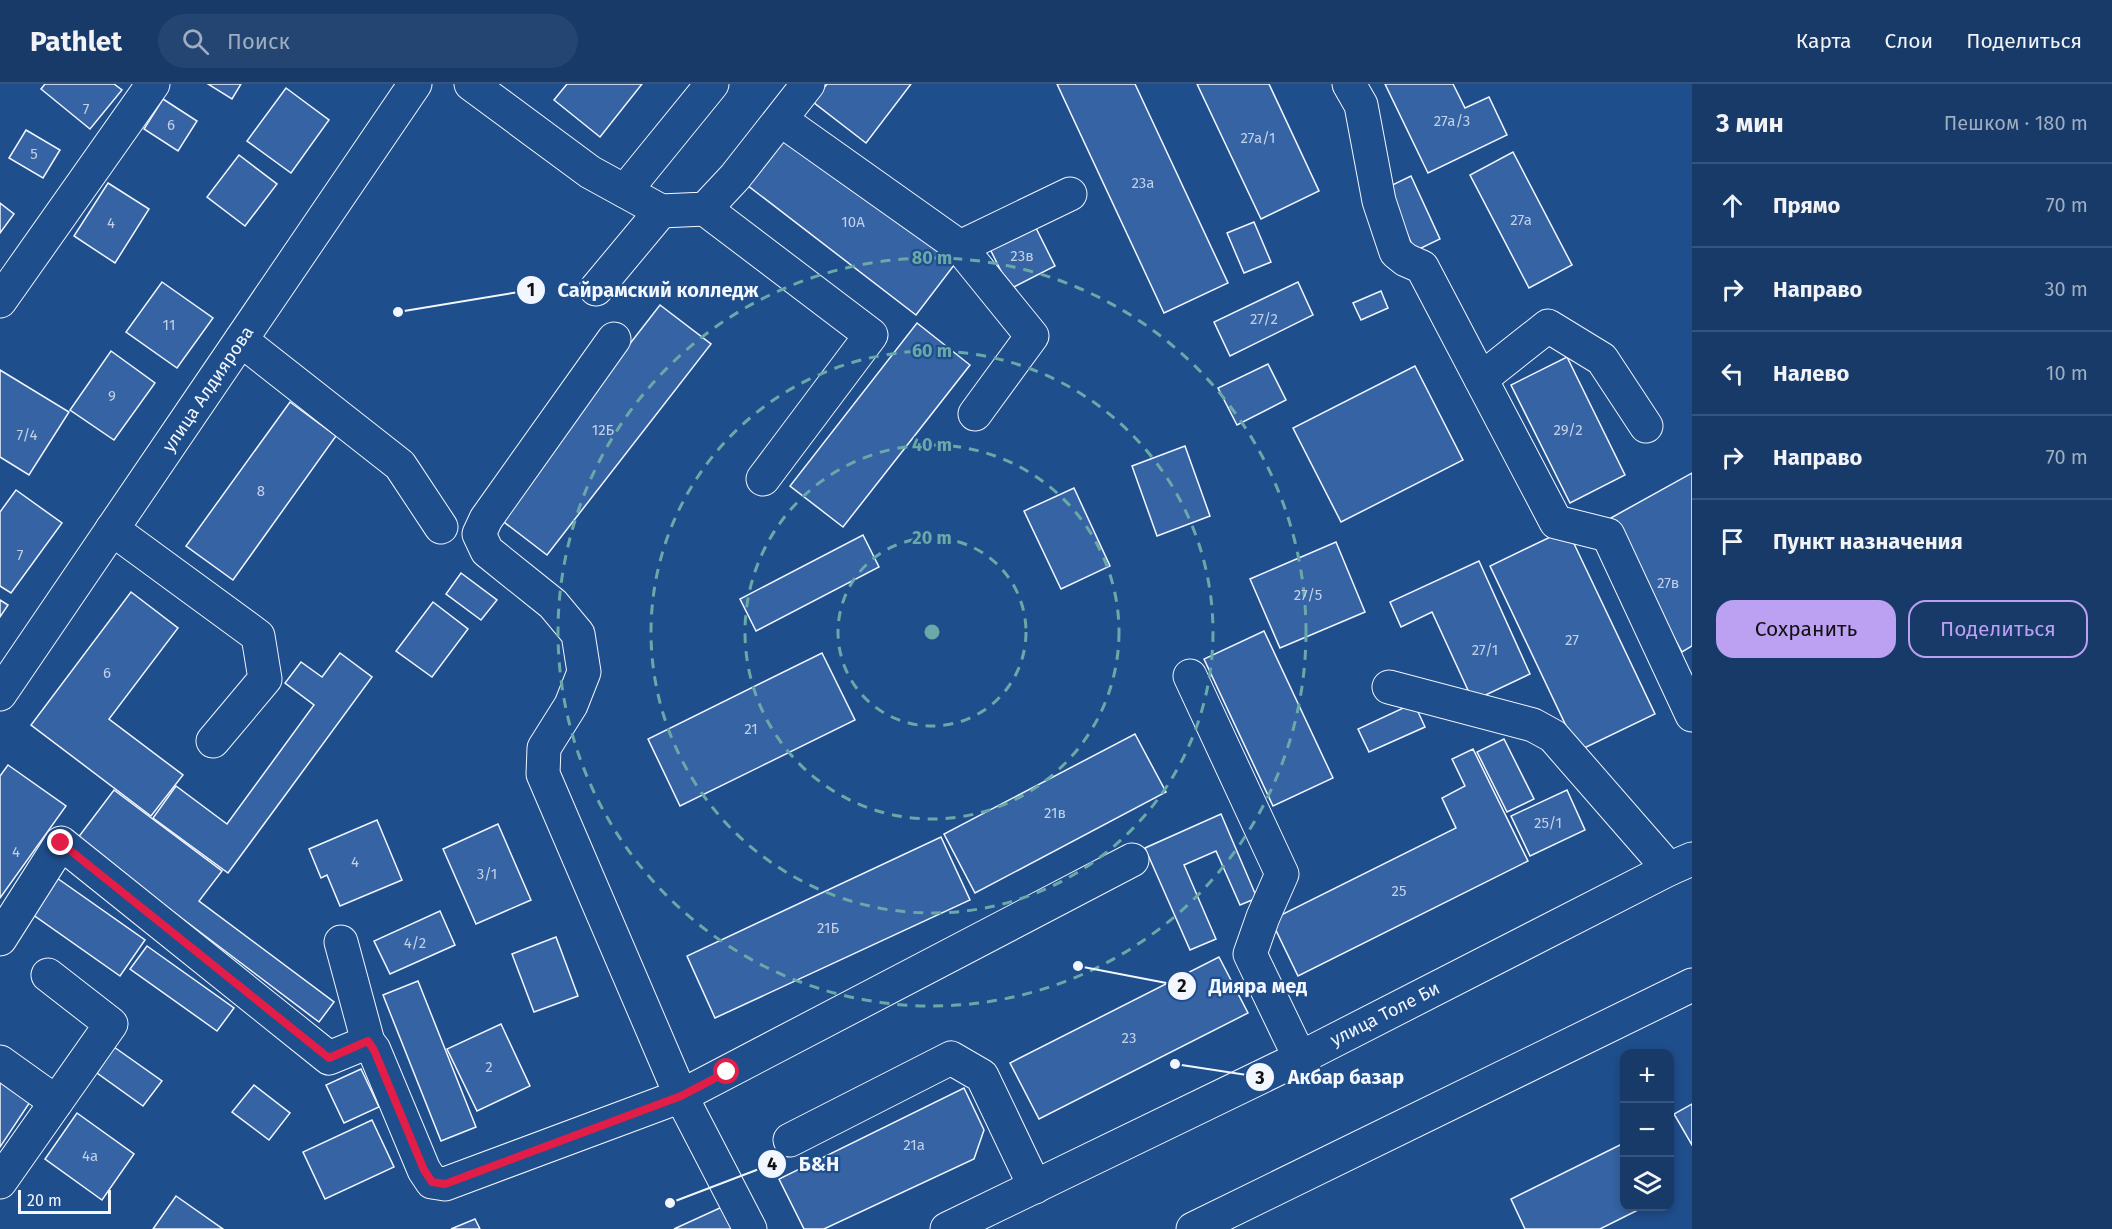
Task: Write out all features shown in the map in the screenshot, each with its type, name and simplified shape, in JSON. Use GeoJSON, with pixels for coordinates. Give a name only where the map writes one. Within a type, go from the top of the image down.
{"type":"FeatureCollection","features":[{"type":"Feature","properties":{"kind":"main road"},"geometry":{"type":"LineString","coordinates":[[0,301],[153,84]]}},
{"type":"Feature","properties":{"kind":"main road","name":"улица Алдиярова"},"geometry":{"type":"LineString","coordinates":[[0,694],[415,84]]}},
{"type":"Feature","properties":{"kind":"main road"},"geometry":{"type":"LineString","coordinates":[[471,84],[590,172],[661,211],[705,209],[871,335],[763,479]]}},
{"type":"Feature","properties":{"kind":"main road"},"geometry":{"type":"LineString","coordinates":[[625,191],[712,84]]}},
{"type":"Feature","properties":{"kind":"main road"},"geometry":{"type":"LineString","coordinates":[[705,209],[735,177],[808,84]]}},
{"type":"Feature","properties":{"kind":"main road"},"geometry":{"type":"LineString","coordinates":[[1350,84],[1361,105],[1380,201],[1396,252],[1406,260],[1422,267],[1556,522],[1608,535],[1692,715]]}},
{"type":"Feature","properties":{"kind":"main road"},"geometry":{"type":"LineString","coordinates":[[781,120],[960,247],[1032,336],[975,414]]}},
{"type":"Feature","properties":{"kind":"main road"},"geometry":{"type":"LineString","coordinates":[[960,247],[1070,194]]}},
{"type":"Feature","properties":{"kind":"main road"},"geometry":{"type":"LineString","coordinates":[[596,289],[661,211]]}},
{"type":"Feature","properties":{"kind":"main road"},"geometry":{"type":"LineString","coordinates":[[1481,379],[1548,326],[1602,359],[1647,426]]}},
{"type":"Feature","properties":{"kind":"main road"},"geometry":{"type":"LineString","coordinates":[[614,339],[486,519],[479,534],[487,551],[553,604],[578,634],[584,672],[572,705],[544,748],[543,774],[681,1096],[750,1229]]}},
{"type":"Feature","properties":{"kind":"main road"},"geometry":{"type":"LineString","coordinates":[[241,340],[400,465],[441,526]]}},
{"type":"Feature","properties":{"kind":"main road"},"geometry":{"type":"LineString","coordinates":[[112,529],[258,636],[265,679],[213,741]]}},
{"type":"Feature","properties":{"kind":"main road"},"geometry":{"type":"LineString","coordinates":[[1190,676],[1282,874],[1250,954],[1300,1058]]}},
{"type":"Feature","properties":{"kind":"main road"},"geometry":{"type":"LineString","coordinates":[[1389,687],[1544,729],[1680,864]]}},
{"type":"Feature","properties":{"kind":"main road"},"geometry":{"type":"LineString","coordinates":[[0,939],[61,843],[329,1058],[368,1041]]}},
{"type":"Feature","properties":{"kind":"main road"},"geometry":{"type":"LineString","coordinates":[[342,942],[368,1041],[374,1050],[424,1170],[432,1182],[445,1184],[681,1096],[1132,860]]}},
{"type":"Feature","properties":{"kind":"main road","name":"улица Толе Би"},"geometry":{"type":"LineString","coordinates":[[947,1229],[1300,1058],[1680,864]]}},
{"type":"Feature","properties":{"kind":"main road"},"geometry":{"type":"LineString","coordinates":[[0,1182],[111,1024],[48,975]]}},
{"type":"Feature","properties":{"kind":"main road"},"geometry":{"type":"LineString","coordinates":[[1193,1229],[1692,985]]}},
{"type":"Feature","properties":{"kind":"main road"},"geometry":{"type":"LineString","coordinates":[[790,1140],[951,1058],[982,1076],[1035,1186]]}},
{"type":"Feature","properties":{"kind":"main road"},"geometry":{"type":"LineString","coordinates":[[0,1062],[56,1102]]}},
{"type":"Feature","properties":{"kind":"building"},"geometry":{"type":"Polygon","coordinates":[[[45,84],[114,84],[122,90],[90,129],[41,89],[45,84]]]}},
{"type":"Feature","properties":{"kind":"building"},"geometry":{"type":"Polygon","coordinates":[[[208,84],[241,84],[232,99],[208,84]]]}},
{"type":"Feature","properties":{"kind":"building"},"geometry":{"type":"Polygon","coordinates":[[[567,84],[642,84],[600,137],[554,100],[567,84]]]}},
{"type":"Feature","properties":{"kind":"building"},"geometry":{"type":"Polygon","coordinates":[[[827,84],[911,84],[866,143],[813,102],[827,84]]]}},
{"type":"Feature","properties":{"kind":"building"},"geometry":{"type":"Polygon","coordinates":[[[1057,84],[1135,84],[1228,283],[1164,313],[1057,84]]]}},
{"type":"Feature","properties":{"kind":"building"},"geometry":{"type":"Polygon","coordinates":[[[1197,84],[1269,84],[1319,191],[1261,219],[1197,84]]]}},
{"type":"Feature","properties":{"kind":"building"},"geometry":{"type":"Polygon","coordinates":[[[1385,84],[1453,84],[1465,108],[1489,97],[1507,135],[1428,173],[1385,84]]]}},
{"type":"Feature","properties":{"kind":"building"},"geometry":{"type":"Polygon","coordinates":[[[286,88],[329,120],[291,173],[247,141],[286,88]]]}},
{"type":"Feature","properties":{"kind":"building"},"geometry":{"type":"Polygon","coordinates":[[[163,99],[197,121],[178,151],[144,129],[163,99]]]}},
{"type":"Feature","properties":{"kind":"building"},"geometry":{"type":"Polygon","coordinates":[[[26,130],[60,150],[43,178],[9,158],[26,130]]]}},
{"type":"Feature","properties":{"kind":"building"},"geometry":{"type":"Polygon","coordinates":[[[789,131],[958,260],[916,315],[747,185],[789,131]]]}},
{"type":"Feature","properties":{"kind":"building"},"geometry":{"type":"Polygon","coordinates":[[[1513,152],[1572,265],[1529,288],[1470,175],[1513,152]]]}},
{"type":"Feature","properties":{"kind":"building"},"geometry":{"type":"Polygon","coordinates":[[[239,155],[277,184],[245,226],[207,197],[239,155]]]}},
{"type":"Feature","properties":{"kind":"building"},"geometry":{"type":"Polygon","coordinates":[[[1411,176],[1440,239],[1415,251],[1386,188],[1411,176]]]}},
{"type":"Feature","properties":{"kind":"building"},"geometry":{"type":"Polygon","coordinates":[[[108,183],[149,209],[115,263],[74,236],[108,183]]]}},
{"type":"Feature","properties":{"kind":"building"},"geometry":{"type":"Polygon","coordinates":[[[0,203],[14,214],[0,233],[0,203]]]}},
{"type":"Feature","properties":{"kind":"building"},"geometry":{"type":"Polygon","coordinates":[[[1254,222],[1271,262],[1244,273],[1227,233],[1254,222]]]}},
{"type":"Feature","properties":{"kind":"building"},"geometry":{"type":"Polygon","coordinates":[[[1034,224],[1055,266],[1010,289],[989,247],[1034,224]]]}},
{"type":"Feature","properties":{"kind":"building"},"geometry":{"type":"Polygon","coordinates":[[[162,282],[213,318],[177,368],[126,332],[162,282]]]}},
{"type":"Feature","properties":{"kind":"building"},"geometry":{"type":"Polygon","coordinates":[[[1298,282],[1313,315],[1230,356],[1214,322],[1298,282]]]}},
{"type":"Feature","properties":{"kind":"building"},"geometry":{"type":"Polygon","coordinates":[[[1381,291],[1388,308],[1361,320],[1353,303],[1381,291]]]}},
{"type":"Feature","properties":{"kind":"building"},"geometry":{"type":"Polygon","coordinates":[[[660,305],[711,344],[547,555],[496,516],[660,305]]]}},
{"type":"Feature","properties":{"kind":"building"},"geometry":{"type":"Polygon","coordinates":[[[917,323],[970,365],[843,527],[790,486],[917,323]]]}},
{"type":"Feature","properties":{"kind":"building"},"geometry":{"type":"Polygon","coordinates":[[[111,351],[155,383],[114,440],[70,410],[111,351]]]}},
{"type":"Feature","properties":{"kind":"building"},"geometry":{"type":"Polygon","coordinates":[[[1567,357],[1625,475],[1570,503],[1511,385],[1567,357]]]}},
{"type":"Feature","properties":{"kind":"building"},"geometry":{"type":"Polygon","coordinates":[[[1268,364],[1286,400],[1237,425],[1218,388],[1268,364]]]}},
{"type":"Feature","properties":{"kind":"building"},"geometry":{"type":"Polygon","coordinates":[[[1415,366],[1463,460],[1341,522],[1293,428],[1415,366]]]}},
{"type":"Feature","properties":{"kind":"building"},"geometry":{"type":"Polygon","coordinates":[[[0,370],[69,412],[29,475],[0,457],[0,370]]]}},
{"type":"Feature","properties":{"kind":"building"},"geometry":{"type":"Polygon","coordinates":[[[290,402],[336,436],[233,580],[186,546],[290,402]]]}},
{"type":"Feature","properties":{"kind":"building"},"geometry":{"type":"Polygon","coordinates":[[[1185,446],[1210,516],[1157,536],[1132,466],[1185,446]]]}},
{"type":"Feature","properties":{"kind":"building"},"geometry":{"type":"Polygon","coordinates":[[[1692,473],[1692,646],[1682,652],[1609,519],[1692,473]]]}},
{"type":"Feature","properties":{"kind":"building"},"geometry":{"type":"Polygon","coordinates":[[[1074,488],[1110,566],[1061,589],[1024,511],[1074,488]]]}},
{"type":"Feature","properties":{"kind":"building"},"geometry":{"type":"Polygon","coordinates":[[[16,490],[62,523],[11,593],[0,586],[0,512],[16,490]]]}},
{"type":"Feature","properties":{"kind":"building"},"geometry":{"type":"Polygon","coordinates":[[[1567,529],[1655,714],[1578,751],[1490,566],[1567,529]]]}},
{"type":"Feature","properties":{"kind":"building"},"geometry":{"type":"Polygon","coordinates":[[[863,535],[879,567],[756,631],[740,599],[863,535]]]}},
{"type":"Feature","properties":{"kind":"building"},"geometry":{"type":"Polygon","coordinates":[[[1336,542],[1365,612],[1280,648],[1250,579],[1336,542]]]}},
{"type":"Feature","properties":{"kind":"building"},"geometry":{"type":"Polygon","coordinates":[[[1479,561],[1530,674],[1473,701],[1432,612],[1401,627],[1390,602],[1479,561]]]}},
{"type":"Feature","properties":{"kind":"building"},"geometry":{"type":"Polygon","coordinates":[[[461,573],[497,600],[481,620],[446,594],[461,573]]]}},
{"type":"Feature","properties":{"kind":"building"},"geometry":{"type":"Polygon","coordinates":[[[131,592],[178,628],[109,719],[183,775],[151,816],[31,725],[131,592]]]}},
{"type":"Feature","properties":{"kind":"building"},"geometry":{"type":"Polygon","coordinates":[[[0,600],[8,605],[0,617],[0,600]]]}},
{"type":"Feature","properties":{"kind":"building"},"geometry":{"type":"Polygon","coordinates":[[[433,602],[468,629],[432,677],[396,651],[433,602]]]}},
{"type":"Feature","properties":{"kind":"building"},"geometry":{"type":"Polygon","coordinates":[[[1264,631],[1333,778],[1273,806],[1204,659],[1264,631]]]}},
{"type":"Feature","properties":{"kind":"building"},"geometry":{"type":"Polygon","coordinates":[[[340,653],[372,677],[228,873],[153,818],[176,786],[227,824],[314,705],[285,683],[301,662],[322,677],[340,653]]]}},
{"type":"Feature","properties":{"kind":"building"},"geometry":{"type":"Polygon","coordinates":[[[822,653],[855,720],[680,806],[648,739],[822,653]]]}},
{"type":"Feature","properties":{"kind":"building"},"geometry":{"type":"Polygon","coordinates":[[[1414,703],[1425,727],[1369,752],[1358,729],[1414,703]]]}},
{"type":"Feature","properties":{"kind":"building"},"geometry":{"type":"Polygon","coordinates":[[[1135,734],[1166,792],[975,893],[944,834],[1135,734]]]}},
{"type":"Feature","properties":{"kind":"building"},"geometry":{"type":"Polygon","coordinates":[[[1504,739],[1534,799],[1507,812],[1477,752],[1504,739]]]}},
{"type":"Feature","properties":{"kind":"building"},"geometry":{"type":"Polygon","coordinates":[[[1473,749],[1528,861],[1298,976],[1271,920],[1456,828],[1442,798],[1465,786],[1452,759],[1473,749]]]}},
{"type":"Feature","properties":{"kind":"building"},"geometry":{"type":"Polygon","coordinates":[[[8,765],[66,806],[0,898],[0,776],[8,765]]]}},
{"type":"Feature","properties":{"kind":"building"},"geometry":{"type":"Polygon","coordinates":[[[114,790],[222,871],[199,901],[334,1002],[319,1022],[77,839],[114,790]]]}},
{"type":"Feature","properties":{"kind":"building"},"geometry":{"type":"Polygon","coordinates":[[[1567,790],[1585,830],[1530,856],[1511,816],[1567,790]]]}},
{"type":"Feature","properties":{"kind":"building"},"geometry":{"type":"Polygon","coordinates":[[[1221,814],[1257,898],[1240,905],[1216,851],[1184,865],[1216,939],[1190,950],[1145,848],[1221,814]]]}},
{"type":"Feature","properties":{"kind":"building"},"geometry":{"type":"Polygon","coordinates":[[[377,820],[402,880],[340,906],[327,875],[321,878],[309,849],[377,820]]]}},
{"type":"Feature","properties":{"kind":"building"},"geometry":{"type":"Polygon","coordinates":[[[498,824],[531,900],[476,924],[443,849],[498,824]]]}},
{"type":"Feature","properties":{"kind":"building"},"geometry":{"type":"Polygon","coordinates":[[[941,837],[970,900],[715,1018],[687,956],[941,837]]]}},
{"type":"Feature","properties":{"kind":"building"},"geometry":{"type":"Polygon","coordinates":[[[47,871],[145,940],[120,976],[22,907],[47,871]]]}},
{"type":"Feature","properties":{"kind":"building"},"geometry":{"type":"Polygon","coordinates":[[[440,911],[455,945],[390,974],[374,941],[440,911]]]}},
{"type":"Feature","properties":{"kind":"building"},"geometry":{"type":"Polygon","coordinates":[[[556,937],[578,996],[534,1012],[512,954],[556,937]]]}},
{"type":"Feature","properties":{"kind":"building"},"geometry":{"type":"Polygon","coordinates":[[[147,946],[234,1008],[217,1031],[130,969],[147,946]]]}},
{"type":"Feature","properties":{"kind":"building"},"geometry":{"type":"Polygon","coordinates":[[[1219,957],[1248,1013],[1039,1119],[1010,1063],[1219,957]]]}},
{"type":"Feature","properties":{"kind":"building"},"geometry":{"type":"Polygon","coordinates":[[[418,981],[476,1127],[441,1141],[383,995],[418,981]]]}},
{"type":"Feature","properties":{"kind":"building"},"geometry":{"type":"Polygon","coordinates":[[[501,1024],[530,1086],[477,1111],[447,1049],[501,1024]]]}},
{"type":"Feature","properties":{"kind":"building"},"geometry":{"type":"Polygon","coordinates":[[[114,1047],[162,1081],[143,1106],[97,1073],[114,1047]]]}},
{"type":"Feature","properties":{"kind":"building"},"geometry":{"type":"Polygon","coordinates":[[[361,1069],[379,1107],[344,1123],[326,1085],[361,1069]]]}},
{"type":"Feature","properties":{"kind":"building"},"geometry":{"type":"Polygon","coordinates":[[[0,1077],[32,1099],[0,1147],[0,1077]]]}},
{"type":"Feature","properties":{"kind":"building"},"geometry":{"type":"Polygon","coordinates":[[[254,1085],[290,1113],[269,1140],[232,1112],[254,1085]]]}},
{"type":"Feature","properties":{"kind":"building"},"geometry":{"type":"Polygon","coordinates":[[[964,1088],[984,1130],[974,1159],[824,1229],[804,1229],[779,1179],[964,1088]]]}},
{"type":"Feature","properties":{"kind":"building"},"geometry":{"type":"Polygon","coordinates":[[[1692,1104],[1692,1145],[1674,1114],[1692,1104]]]}},
{"type":"Feature","properties":{"kind":"building"},"geometry":{"type":"Polygon","coordinates":[[[77,1113],[134,1154],[102,1200],[45,1159],[77,1113]]]}},
{"type":"Feature","properties":{"kind":"building"},"geometry":{"type":"Polygon","coordinates":[[[372,1120],[394,1167],[325,1199],[303,1152],[372,1120]]]}},
{"type":"Feature","properties":{"kind":"building"},"geometry":{"type":"Polygon","coordinates":[[[1620,1145],[1620,1211],[1636,1211],[1600,1229],[1525,1229],[1511,1199],[1620,1145]]]}},
{"type":"Feature","properties":{"kind":"building"},"geometry":{"type":"Polygon","coordinates":[[[176,1196],[223,1229],[153,1229],[176,1196]]]}},
{"type":"Feature","properties":{"kind":"building"},"geometry":{"type":"Polygon","coordinates":[[[722,1207],[732,1229],[674,1229],[722,1207]]]}},
{"type":"Feature","properties":{"kind":"building"},"geometry":{"type":"Polygon","coordinates":[[[475,1219],[480,1229],[451,1229],[475,1219]]]}},
{"type":"Feature","properties":{"kind":"place","name":"Сайрамский колледж"},"geometry":{"type":"Point","coordinates":[398,312]}},
{"type":"Feature","properties":{"kind":"place","name":"Дияра мед"},"geometry":{"type":"Point","coordinates":[1078,966]}},
{"type":"Feature","properties":{"kind":"place","name":"Акбар базар"},"geometry":{"type":"Point","coordinates":[1175,1064]}},
{"type":"Feature","properties":{"kind":"place","name":"Б&Н"},"geometry":{"type":"Point","coordinates":[670,1203]}},
{"type":"Feature","properties":{"kind":"route"},"geometry":{"type":"LineString","coordinates":[[61,843],[329,1058],[368,1041],[374,1050],[424,1170],[432,1182],[445,1184],[681,1096],[727,1072]]}}]}
